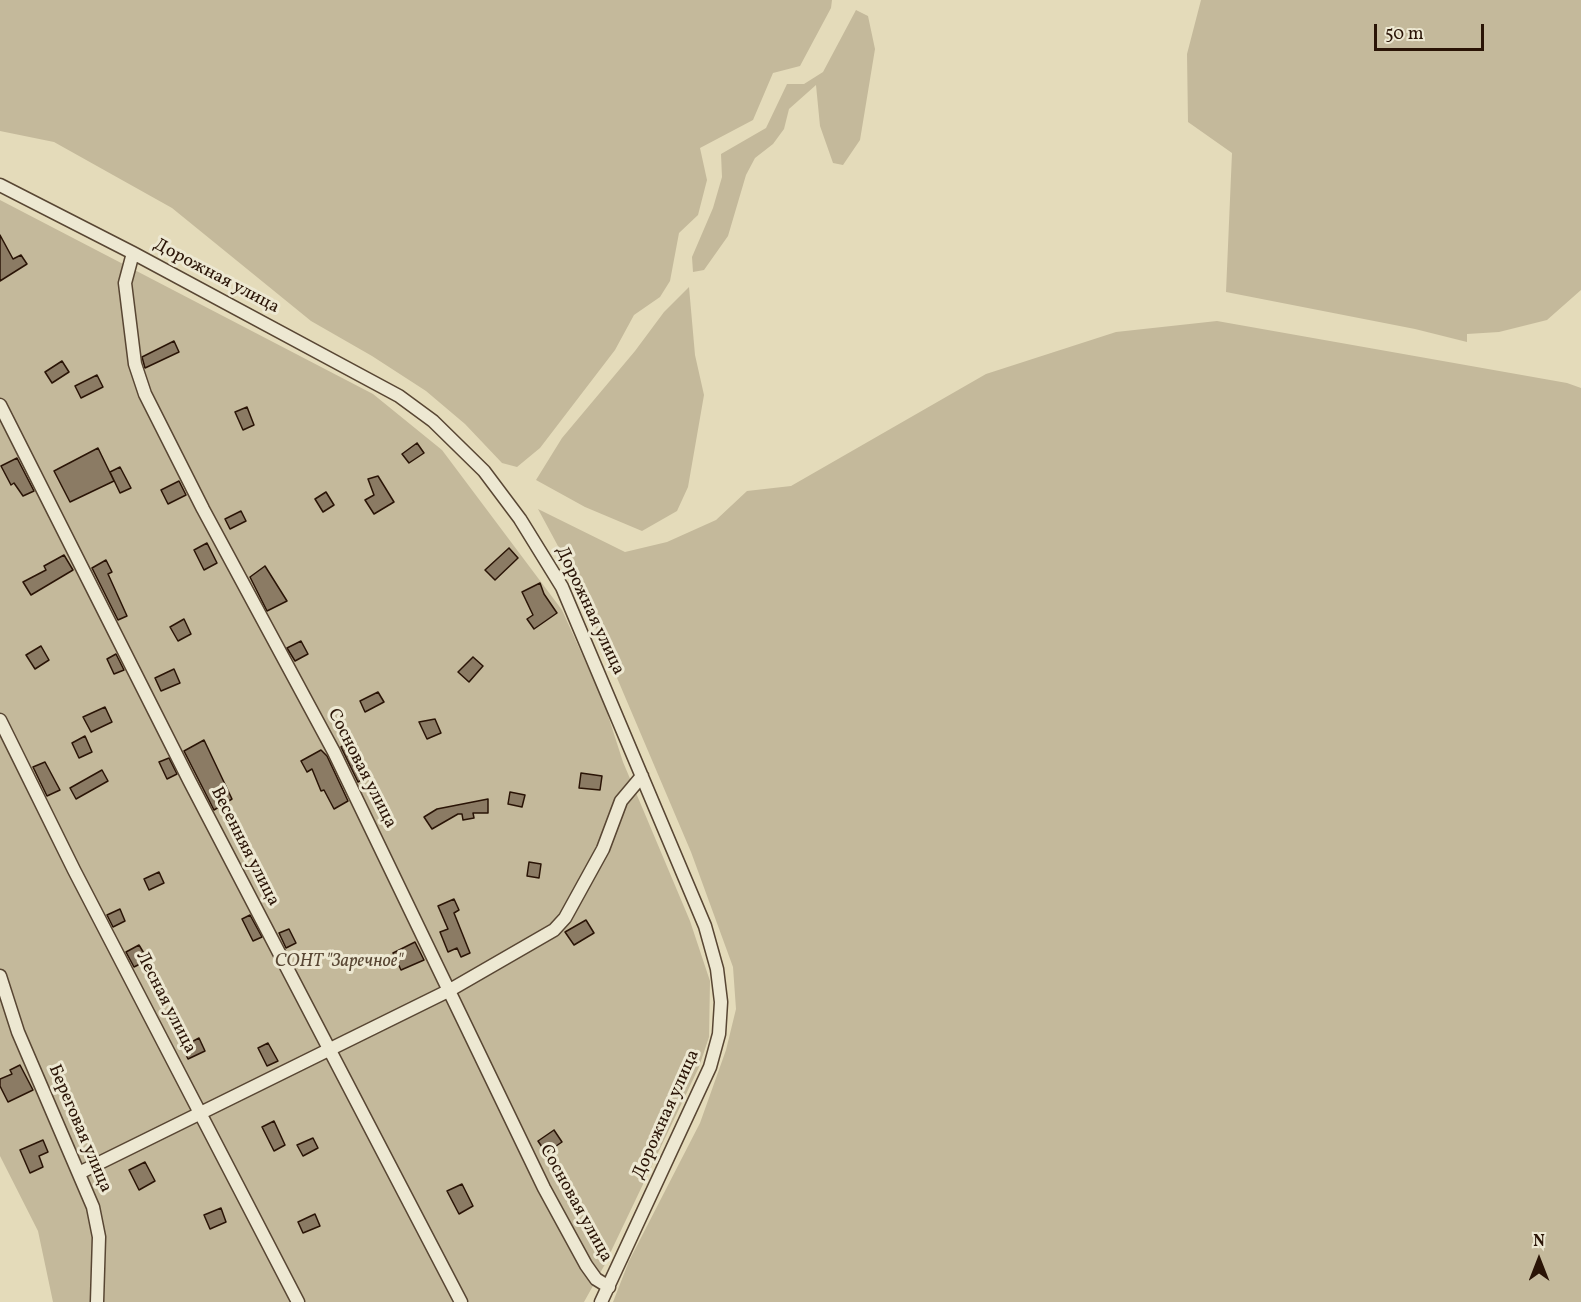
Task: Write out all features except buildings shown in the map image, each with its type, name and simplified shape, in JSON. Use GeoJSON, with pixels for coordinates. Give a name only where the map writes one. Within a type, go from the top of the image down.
{"type":"FeatureCollection","features":[{"type":"Feature","properties":{"kind":"street","name":"Дорожная улица"},"geometry":{"type":"LineString","coordinates":[[0,185],[133,252],[399,396],[433,421],[484,471],[520,519],[562,587],[705,926],[717,969],[721,1002],[719,1034],[710,1067],[601,1302]]}},
{"type":"Feature","properties":{"kind":"street","name":"Сосновая улица"},"geometry":{"type":"LineString","coordinates":[[133,252],[125,283],[135,364],[145,394],[203,509],[334,752],[544,1188],[585,1265],[596,1279],[609,1287]]}},
{"type":"Feature","properties":{"kind":"street","name":"Весенняя улица"},"geometry":{"type":"LineString","coordinates":[[0,405],[328,1051],[461,1302]]}},
{"type":"Feature","properties":{"kind":"street","name":"Лесная улица"},"geometry":{"type":"LineString","coordinates":[[0,720],[74,870],[298,1302]]}},
{"type":"Feature","properties":{"kind":"street"},"geometry":{"type":"LineString","coordinates":[[79,1173],[450,990],[554,930],[565,918],[603,849],[621,801],[642,776]]}},
{"type":"Feature","properties":{"kind":"street","name":"Береговая улица"},"geometry":{"type":"LineString","coordinates":[[0,976],[18,1032],[93,1207],[99,1237],[97,1302]]}},
{"type":"Feature","properties":{"kind":"green space"},"geometry":{"type":"Polygon","coordinates":[[[0,0],[832,0],[831,8],[800,66],[773,73],[753,120],[700,148],[707,180],[698,215],[679,233],[670,281],[660,297],[634,315],[615,350],[540,448],[517,467],[502,463],[465,424],[426,391],[372,356],[311,321],[172,208],[54,142],[0,131],[0,0]]]}},
{"type":"Feature","properties":{"kind":"green space"},"geometry":{"type":"Polygon","coordinates":[[[1201,0],[1581,0],[1581,290],[1547,320],[1499,332],[1467,334],[1467,342],[1415,329],[1226,292],[1232,153],[1188,122],[1187,54],[1201,0]]]}},
{"type":"Feature","properties":{"kind":"green space"},"geometry":{"type":"Polygon","coordinates":[[[856,10],[868,16],[875,49],[860,140],[843,165],[833,163],[820,126],[816,85],[789,109],[784,129],[773,144],[755,158],[746,175],[728,236],[704,270],[693,272],[692,257],[713,208],[722,177],[721,154],[766,128],[787,84],[804,84],[823,72],[856,10]]]}},
{"type":"Feature","properties":{"kind":"green space","name":"СОНТ \"Заречное\""},"geometry":{"type":"Polygon","coordinates":[[[0,200],[373,394],[442,450],[562,610],[604,703],[623,762],[690,921],[710,981],[709,1037],[699,1067],[604,1266],[584,1302],[53,1302],[38,1231],[0,1156],[0,200]]]}},
{"type":"Feature","properties":{"kind":"green space"},"geometry":{"type":"Polygon","coordinates":[[[689,287],[695,355],[704,395],[688,487],[677,511],[642,531],[585,507],[536,480],[562,438],[635,351],[664,312],[689,287]]]}},
{"type":"Feature","properties":{"kind":"green space"},"geometry":{"type":"Polygon","coordinates":[[[1217,321],[1567,383],[1581,388],[1581,1302],[613,1302],[629,1261],[700,1123],[726,1050],[736,1009],[733,967],[691,852],[572,572],[538,509],[625,552],[667,542],[716,520],[747,491],[791,486],[986,374],[1116,332],[1217,321]]]}}]}
